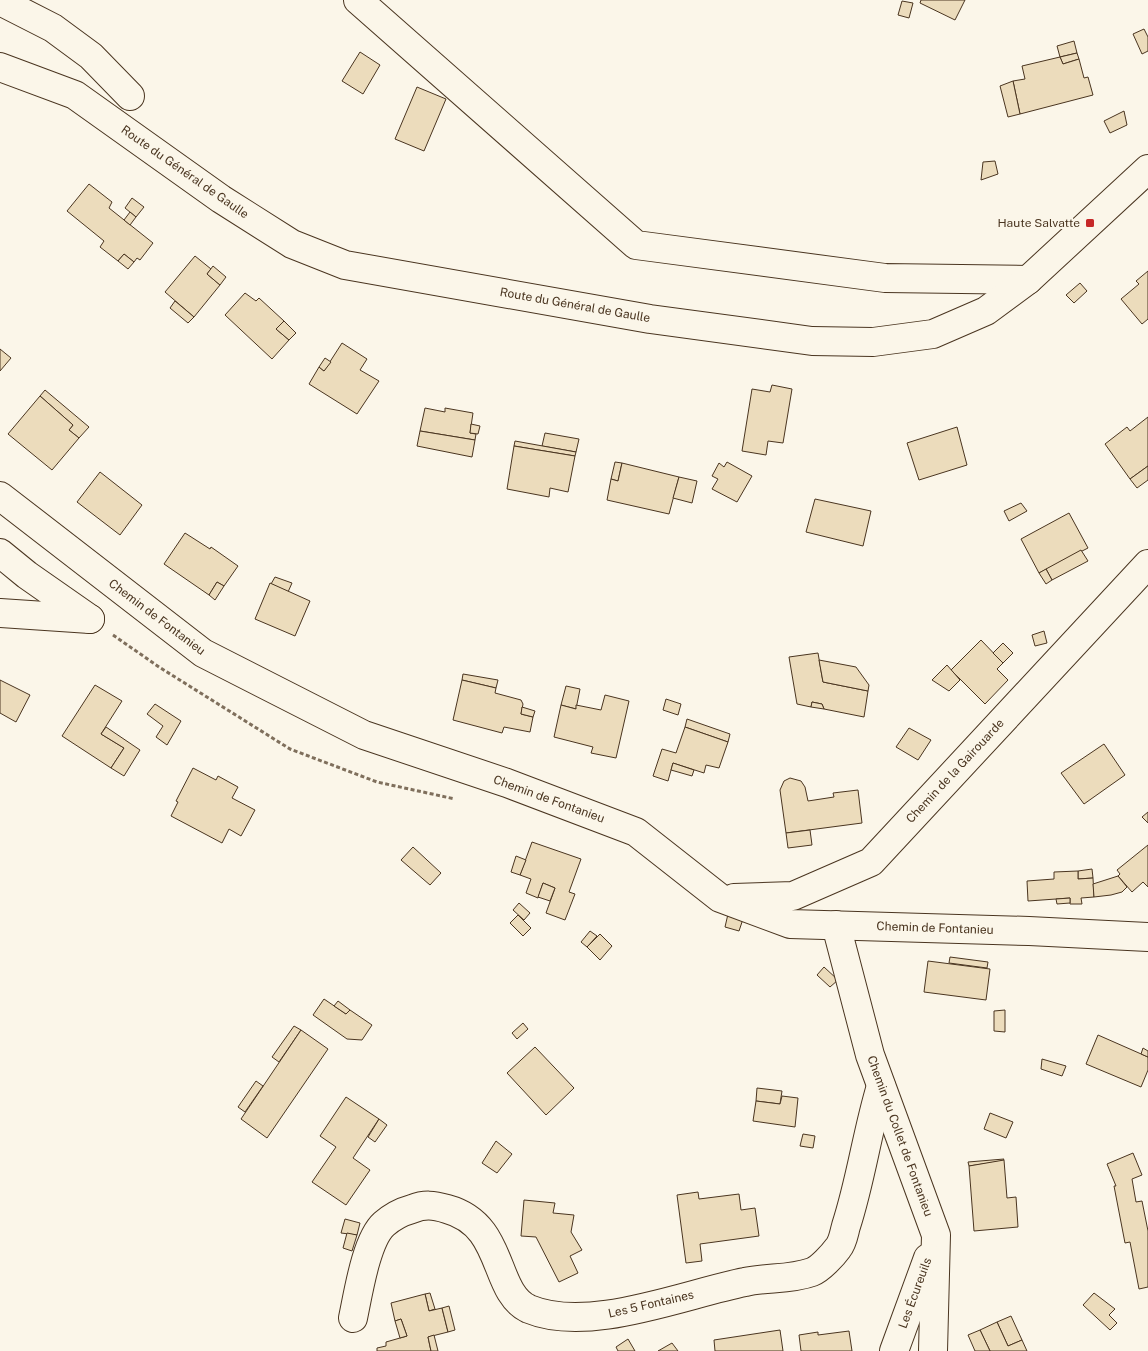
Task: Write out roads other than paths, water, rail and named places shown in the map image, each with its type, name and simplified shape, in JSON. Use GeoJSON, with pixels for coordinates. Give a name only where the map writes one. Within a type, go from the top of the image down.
{"type":"FeatureCollection","features":[{"type":"Feature","properties":{"kind":"street"},"geometry":{"type":"LineString","coordinates":[[358,0],[636,245],[885,278],[1028,280]]}},
{"type":"Feature","properties":{"kind":"street"},"geometry":{"type":"LineString","coordinates":[[0,1],[53,28],[91,56],[130,96]]}},
{"type":"Feature","properties":{"kind":"street","name":"Route du Général de Gaulle"},"geometry":{"type":"LineString","coordinates":[[0,67],[75,95],[221,199],[292,244],[345,265],[650,319],[812,340],[873,342],[933,334],[986,311],[1028,280],[1148,169]]}},
{"type":"Feature","properties":{"kind":"street","name":"Chemin de Fontanieu"},"geometry":{"type":"LineString","coordinates":[[0,496],[203,654],[364,735],[507,782],[636,832],[720,898],[790,924],[1148,937]]}},
{"type":"Feature","properties":{"kind":"street"},"geometry":{"type":"LineString","coordinates":[[0,553],[27,575],[90,619],[0,613]]}},
{"type":"Feature","properties":{"kind":"street","name":"Chemin de la Gairouarde"},"geometry":{"type":"LineString","coordinates":[[720,898],[793,896],[871,862],[1148,564]]}},
{"type":"Feature","properties":{"kind":"street","name":"Chemin du Collet de Fontanieu"},"geometry":{"type":"LineString","coordinates":[[836,925],[870,1055],[936,1235],[933,1351]]}},
{"type":"Feature","properties":{"kind":"street","name":"Les 5 Fontaines"},"geometry":{"type":"LineString","coordinates":[[353,1318],[361,1278],[382,1226],[399,1213],[430,1204],[452,1210],[476,1222],[490,1243],[514,1299],[529,1309],[553,1315],[589,1317],[625,1312],[760,1278],[795,1277],[814,1271],[840,1247],[850,1214],[871,1119],[881,1086]]}},
{"type":"Feature","properties":{"kind":"street","name":"Les Écureuils"},"geometry":{"type":"LineString","coordinates":[[894,1351],[936,1235]]}},
{"type":"Feature","properties":{"kind":"place","name":"Haute Salvatte"},"geometry":{"type":"Point","coordinates":[1090,223]}}]}
